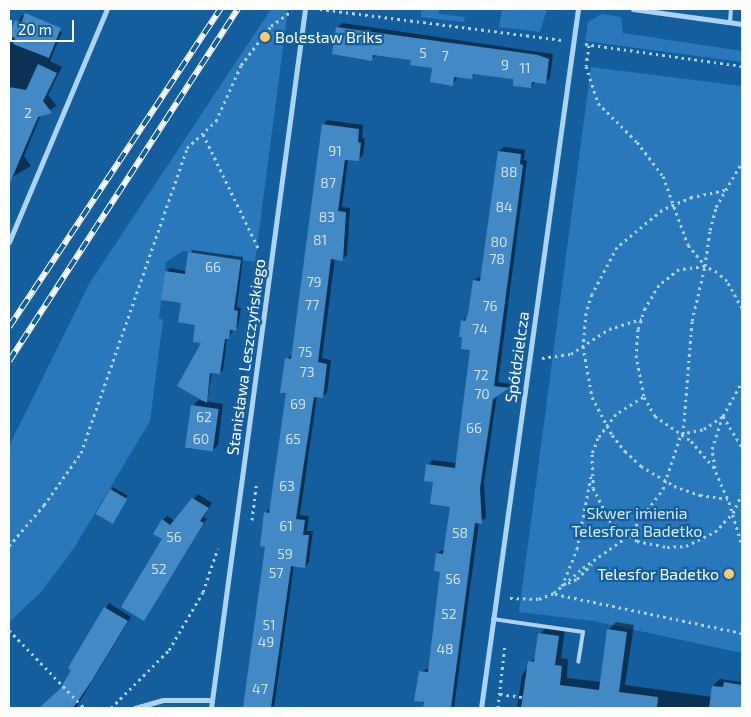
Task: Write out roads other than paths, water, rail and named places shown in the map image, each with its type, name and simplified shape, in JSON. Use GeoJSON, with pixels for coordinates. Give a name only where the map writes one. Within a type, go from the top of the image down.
{"type":"FeatureCollection","features":[{"type":"Feature","properties":{"kind":"street"},"geometry":{"type":"LineString","coordinates":[[9,242],[107,9]]}},
{"type":"Feature","properties":{"kind":"street","name":"Stanisława Leszczyńskiego"},"geometry":{"type":"LineString","coordinates":[[211,708],[305,9]]}},
{"type":"Feature","properties":{"kind":"street","name":"Spółdzielcza"},"geometry":{"type":"LineString","coordinates":[[481,708],[578,9]]}},
{"type":"Feature","properties":{"kind":"street"},"geometry":{"type":"LineString","coordinates":[[633,9],[742,24]]}},
{"type":"Feature","properties":{"kind":"street"},"geometry":{"type":"LineString","coordinates":[[135,708],[164,700],[212,700]]}},
{"type":"Feature","properties":{"kind":"lane"},"geometry":{"type":"LineString","coordinates":[[730,22],[731,9]]}},
{"type":"Feature","properties":{"kind":"lane"},"geometry":{"type":"LineString","coordinates":[[492,619],[582,632],[578,662]]}},
{"type":"Feature","properties":{"kind":"railway"},"geometry":{"type":"LineString","coordinates":[[9,327],[220,9]]}},
{"type":"Feature","properties":{"kind":"railway"},"geometry":{"type":"LineString","coordinates":[[9,361],[238,9]]}},
{"type":"Feature","properties":{"kind":"place","name":"Bolesław Briks"},"geometry":{"type":"Point","coordinates":[265,37]}},
{"type":"Feature","properties":{"kind":"place","name":"Telesfor Badetko"},"geometry":{"type":"Point","coordinates":[729,574]}},
{"type":"Feature","properties":{"kind":"park label","name":"Skwer imienia Telesfora Badetko"},"geometry":{"type":"Point","coordinates":[637,522]}}]}
